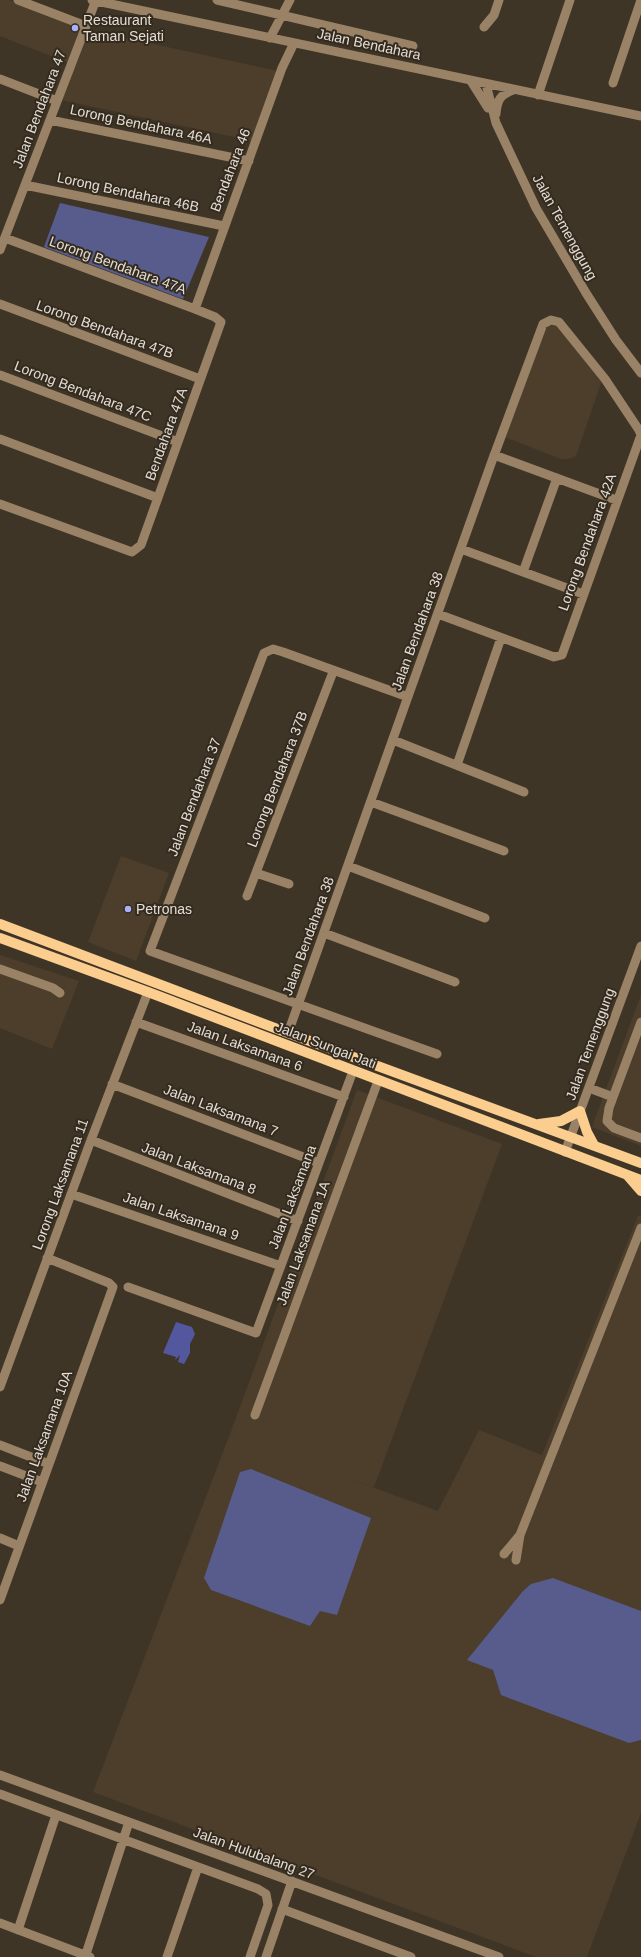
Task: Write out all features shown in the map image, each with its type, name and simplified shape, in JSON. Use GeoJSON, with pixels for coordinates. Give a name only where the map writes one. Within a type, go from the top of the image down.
{"type":"FeatureCollection","features":[{"type":"Feature","properties":{"kind":"main road","name":"Jalan Sungai Jati"},"geometry":{"type":"LineString","coordinates":[[0,924],[288,1033],[641,1163]]}},
{"type":"Feature","properties":{"kind":"main road","name":"Jalan Sungai Jati"},"geometry":{"type":"LineString","coordinates":[[0,938],[148,992],[564,1152],[641,1180]]}},
{"type":"Feature","properties":{"kind":"main road"},"geometry":{"type":"LineString","coordinates":[[537,1125],[561,1122],[580,1111],[587,1132],[594,1145]]}},
{"type":"Feature","properties":{"kind":"main road"},"geometry":{"type":"LineString","coordinates":[[628,1176],[641,1191]]}},
{"type":"Feature","properties":{"kind":"street"},"geometry":{"type":"LineString","coordinates":[[18,0],[86,26]]}},
{"type":"Feature","properties":{"kind":"street","name":"Jalan Bendahara 47"},"geometry":{"type":"LineString","coordinates":[[0,250],[95,0]]}},
{"type":"Feature","properties":{"kind":"street","name":"Jalan Bendahara"},"geometry":{"type":"LineString","coordinates":[[95,0],[125,8],[641,116]]}},
{"type":"Feature","properties":{"kind":"street"},"geometry":{"type":"LineString","coordinates":[[217,0],[284,14],[413,46]]}},
{"type":"Feature","properties":{"kind":"street"},"geometry":{"type":"LineString","coordinates":[[270,38],[284,14],[290,0]]}},
{"type":"Feature","properties":{"kind":"street"},"geometry":{"type":"LineString","coordinates":[[484,27],[494,15],[499,0]]}},
{"type":"Feature","properties":{"kind":"street"},"geometry":{"type":"LineString","coordinates":[[538,95],[570,0]]}},
{"type":"Feature","properties":{"kind":"street"},"geometry":{"type":"LineString","coordinates":[[613,83],[641,0]]}},
{"type":"Feature","properties":{"kind":"street","name":"Bendahara 46"},"geometry":{"type":"LineString","coordinates":[[195,309],[282,68],[294,43]]}},
{"type":"Feature","properties":{"kind":"street"},"geometry":{"type":"LineString","coordinates":[[0,79],[57,101]]}},
{"type":"Feature","properties":{"kind":"street"},"geometry":{"type":"LineString","coordinates":[[471,81],[479,91],[496,123]]}},
{"type":"Feature","properties":{"kind":"street","name":"Jalan Temenggung"},"geometry":{"type":"LineString","coordinates":[[486,84],[496,123],[544,221],[586,293],[616,340],[641,373]]}},
{"type":"Feature","properties":{"kind":"street"},"geometry":{"type":"LineString","coordinates":[[496,123],[497,102],[500,97],[513,90]]}},
{"type":"Feature","properties":{"kind":"street","name":"Lorong Bendahara 46A"},"geometry":{"type":"LineString","coordinates":[[50,120],[249,161]]}},
{"type":"Feature","properties":{"kind":"street","name":"Lorong Bendahara 46B"},"geometry":{"type":"LineString","coordinates":[[25,185],[224,226]]}},
{"type":"Feature","properties":{"kind":"street","name":"Lorong Bendahara 47A"},"geometry":{"type":"LineString","coordinates":[[5,238],[195,309],[215,317],[221,322]]}},
{"type":"Feature","properties":{"kind":"street","name":"Lorong Bendahara 47B"},"geometry":{"type":"LineString","coordinates":[[0,304],[200,379]]}},
{"type":"Feature","properties":{"kind":"street","name":"Jalan Bendahara 38"},"geometry":{"type":"LineString","coordinates":[[288,1033],[494,455],[544,324],[551,320],[559,322],[605,379],[640,430],[641,435]]}},
{"type":"Feature","properties":{"kind":"street","name":"Bendahara 47A"},"geometry":{"type":"LineString","coordinates":[[0,504],[132,552],[141,544],[221,322]]}},
{"type":"Feature","properties":{"kind":"street","name":"Lorong Bendahara 47C"},"geometry":{"type":"LineString","coordinates":[[0,375],[178,442]]}},
{"type":"Feature","properties":{"kind":"street","name":"Lorong Bendahara 42A"},"geometry":{"type":"LineString","coordinates":[[501,638],[554,657],[559,657],[562,655],[616,500],[641,435]]}},
{"type":"Feature","properties":{"kind":"street"},"geometry":{"type":"LineString","coordinates":[[0,439],[158,498]]}},
{"type":"Feature","properties":{"kind":"street"},"geometry":{"type":"LineString","coordinates":[[494,455],[616,500]]}},
{"type":"Feature","properties":{"kind":"street"},"geometry":{"type":"LineString","coordinates":[[523,572],[557,478]]}},
{"type":"Feature","properties":{"kind":"street"},"geometry":{"type":"LineString","coordinates":[[461,549],[583,594]]}},
{"type":"Feature","properties":{"kind":"street"},"geometry":{"type":"LineString","coordinates":[[438,614],[501,638],[457,765]]}},
{"type":"Feature","properties":{"kind":"street","name":"Jalan Bendahara 37"},"geometry":{"type":"LineString","coordinates":[[298,1004],[150,951],[264,653],[273,650],[333,672]]}},
{"type":"Feature","properties":{"kind":"street"},"geometry":{"type":"LineString","coordinates":[[333,672],[342,672],[408,697]]}},
{"type":"Feature","properties":{"kind":"street","name":"Lorong Bendahara 37B"},"geometry":{"type":"LineString","coordinates":[[247,896],[333,672]]}},
{"type":"Feature","properties":{"kind":"street"},"geometry":{"type":"LineString","coordinates":[[393,740],[524,792]]}},
{"type":"Feature","properties":{"kind":"street"},"geometry":{"type":"LineString","coordinates":[[371,802],[504,851]]}},
{"type":"Feature","properties":{"kind":"street"},"geometry":{"type":"LineString","coordinates":[[348,866],[485,918]]}},
{"type":"Feature","properties":{"kind":"street"},"geometry":{"type":"LineString","coordinates":[[256,873],[289,884]]}},
{"type":"Feature","properties":{"kind":"street"},"geometry":{"type":"LineString","coordinates":[[324,933],[455,982]]}},
{"type":"Feature","properties":{"kind":"street","name":"Jalan Temenggung"},"geometry":{"type":"LineString","coordinates":[[564,1152],[641,946]]}},
{"type":"Feature","properties":{"kind":"street"},"geometry":{"type":"LineString","coordinates":[[0,969],[53,988],[60,993]]}},
{"type":"Feature","properties":{"kind":"street","name":"Lorong Laksamana 11"},"geometry":{"type":"LineString","coordinates":[[0,1387],[91,1140],[148,992]]}},
{"type":"Feature","properties":{"kind":"street"},"geometry":{"type":"LineString","coordinates":[[298,1004],[437,1054]]}},
{"type":"Feature","properties":{"kind":"street","name":"Jalan Laksamana 6"},"geometry":{"type":"LineString","coordinates":[[136,1022],[344,1096]]}},
{"type":"Feature","properties":{"kind":"street"},"geometry":{"type":"LineString","coordinates":[[641,1022],[609,1096],[607,1121],[614,1128],[641,1138]]}},
{"type":"Feature","properties":{"kind":"street","name":"Jalan Laksamana"},"geometry":{"type":"LineString","coordinates":[[128,1287],[256,1333],[353,1071]]}},
{"type":"Feature","properties":{"kind":"street","name":"Jalan Laksamana 1A"},"geometry":{"type":"LineString","coordinates":[[255,1415],[378,1081]]}},
{"type":"Feature","properties":{"kind":"street","name":"Jalan Laksamana 7"},"geometry":{"type":"LineString","coordinates":[[112,1084],[319,1163]]}},
{"type":"Feature","properties":{"kind":"street"},"geometry":{"type":"LineString","coordinates":[[589,1088],[609,1096]]}},
{"type":"Feature","properties":{"kind":"street","name":"Jalan Laksamana 8"},"geometry":{"type":"LineString","coordinates":[[91,1140],[298,1221]]}},
{"type":"Feature","properties":{"kind":"street","name":"Jalan Laksamana 9"},"geometry":{"type":"LineString","coordinates":[[71,1194],[281,1266]]}},
{"type":"Feature","properties":{"kind":"street"},"geometry":{"type":"LineString","coordinates":[[516,1560],[520,1535],[641,1228]]}},
{"type":"Feature","properties":{"kind":"street","name":"Jalan Laksamana 10A"},"geometry":{"type":"LineString","coordinates":[[0,1600],[113,1287],[110,1283],[47,1258]]}},
{"type":"Feature","properties":{"kind":"street"},"geometry":{"type":"LineString","coordinates":[[0,1446],[49,1464]]}},
{"type":"Feature","properties":{"kind":"street"},"geometry":{"type":"LineString","coordinates":[[0,1466],[42,1482]]}},
{"type":"Feature","properties":{"kind":"street"},"geometry":{"type":"LineString","coordinates":[[504,1554],[520,1535]]}},
{"type":"Feature","properties":{"kind":"street"},"geometry":{"type":"LineString","coordinates":[[0,1538],[20,1546]]}},
{"type":"Feature","properties":{"kind":"street","name":"Jalan Hulubalang 27"},"geometry":{"type":"LineString","coordinates":[[0,1775],[499,1957]]}},
{"type":"Feature","properties":{"kind":"street"},"geometry":{"type":"LineString","coordinates":[[0,1794],[258,1889],[266,1894],[268,1906],[250,1957]]}},
{"type":"Feature","properties":{"kind":"street"},"geometry":{"type":"LineString","coordinates":[[18,1930],[56,1815]]}},
{"type":"Feature","properties":{"kind":"street"},"geometry":{"type":"LineString","coordinates":[[0,1923],[87,1956],[129,1822]]}},
{"type":"Feature","properties":{"kind":"street"},"geometry":{"type":"LineString","coordinates":[[167,1957],[198,1867]]}},
{"type":"Feature","properties":{"kind":"street"},"geometry":{"type":"LineString","coordinates":[[266,1957],[292,1881]]}},
{"type":"Feature","properties":{"kind":"street"},"geometry":{"type":"LineString","coordinates":[[282,1909],[411,1957]]}},
{"type":"Feature","properties":{"kind":"shaded area"},"geometry":{"type":"Polygon","coordinates":[[[0,0],[9,0],[89,30],[278,71],[253,141],[61,100],[74,65],[0,36],[0,0]]]}},
{"type":"Feature","properties":{"kind":"shaded area"},"geometry":{"type":"Polygon","coordinates":[[[60,203],[209,237],[183,299],[44,247],[60,203]]]}},
{"type":"Feature","properties":{"kind":"shaded area"},"geometry":{"type":"Polygon","coordinates":[[[551,323],[557,325],[602,380],[576,456],[568,459],[561,459],[505,437],[546,327],[551,323]]]}},
{"type":"Feature","properties":{"kind":"shaded area"},"geometry":{"type":"Polygon","coordinates":[[[121,856],[169,873],[136,961],[88,942],[121,856]]]}},
{"type":"Feature","properties":{"kind":"shaded area"},"geometry":{"type":"Polygon","coordinates":[[[0,955],[79,981],[52,1049],[0,1028],[0,955]]]}},
{"type":"Feature","properties":{"kind":"shaded area"},"geometry":{"type":"Polygon","coordinates":[[[641,995],[641,1146],[592,1127],[641,995]]]}},
{"type":"Feature","properties":{"kind":"shaded area"},"geometry":{"type":"Polygon","coordinates":[[[357,1090],[502,1144],[374,1487],[345,1477],[438,1511],[479,1430],[542,1455],[638,1216],[641,1215],[641,1813],[587,1957],[536,1957],[93,1792],[230,1434],[357,1090]]]}},
{"type":"Feature","properties":{"kind":"shaded area"},"geometry":{"type":"Polygon","coordinates":[[[176,1322],[192,1327],[195,1334],[190,1344],[190,1353],[184,1364],[178,1362],[180,1355],[175,1360],[176,1357],[163,1353],[176,1322]]]}},
{"type":"Feature","properties":{"kind":"shaded area"},"geometry":{"type":"Polygon","coordinates":[[[251,1469],[371,1518],[337,1615],[320,1611],[310,1626],[211,1590],[204,1578],[240,1472],[251,1469]]]}},
{"type":"Feature","properties":{"kind":"shaded area"},"geometry":{"type":"Polygon","coordinates":[[[553,1578],[641,1611],[641,1740],[629,1743],[501,1695],[493,1670],[467,1660],[523,1591],[531,1584],[553,1578]]]}},
{"type":"Feature","properties":{"kind":"place","name":"Restaurant Taman Sejati"},"geometry":{"type":"Point","coordinates":[75,28]}},
{"type":"Feature","properties":{"kind":"place","name":"Petronas"},"geometry":{"type":"Point","coordinates":[128,909]}}]}
